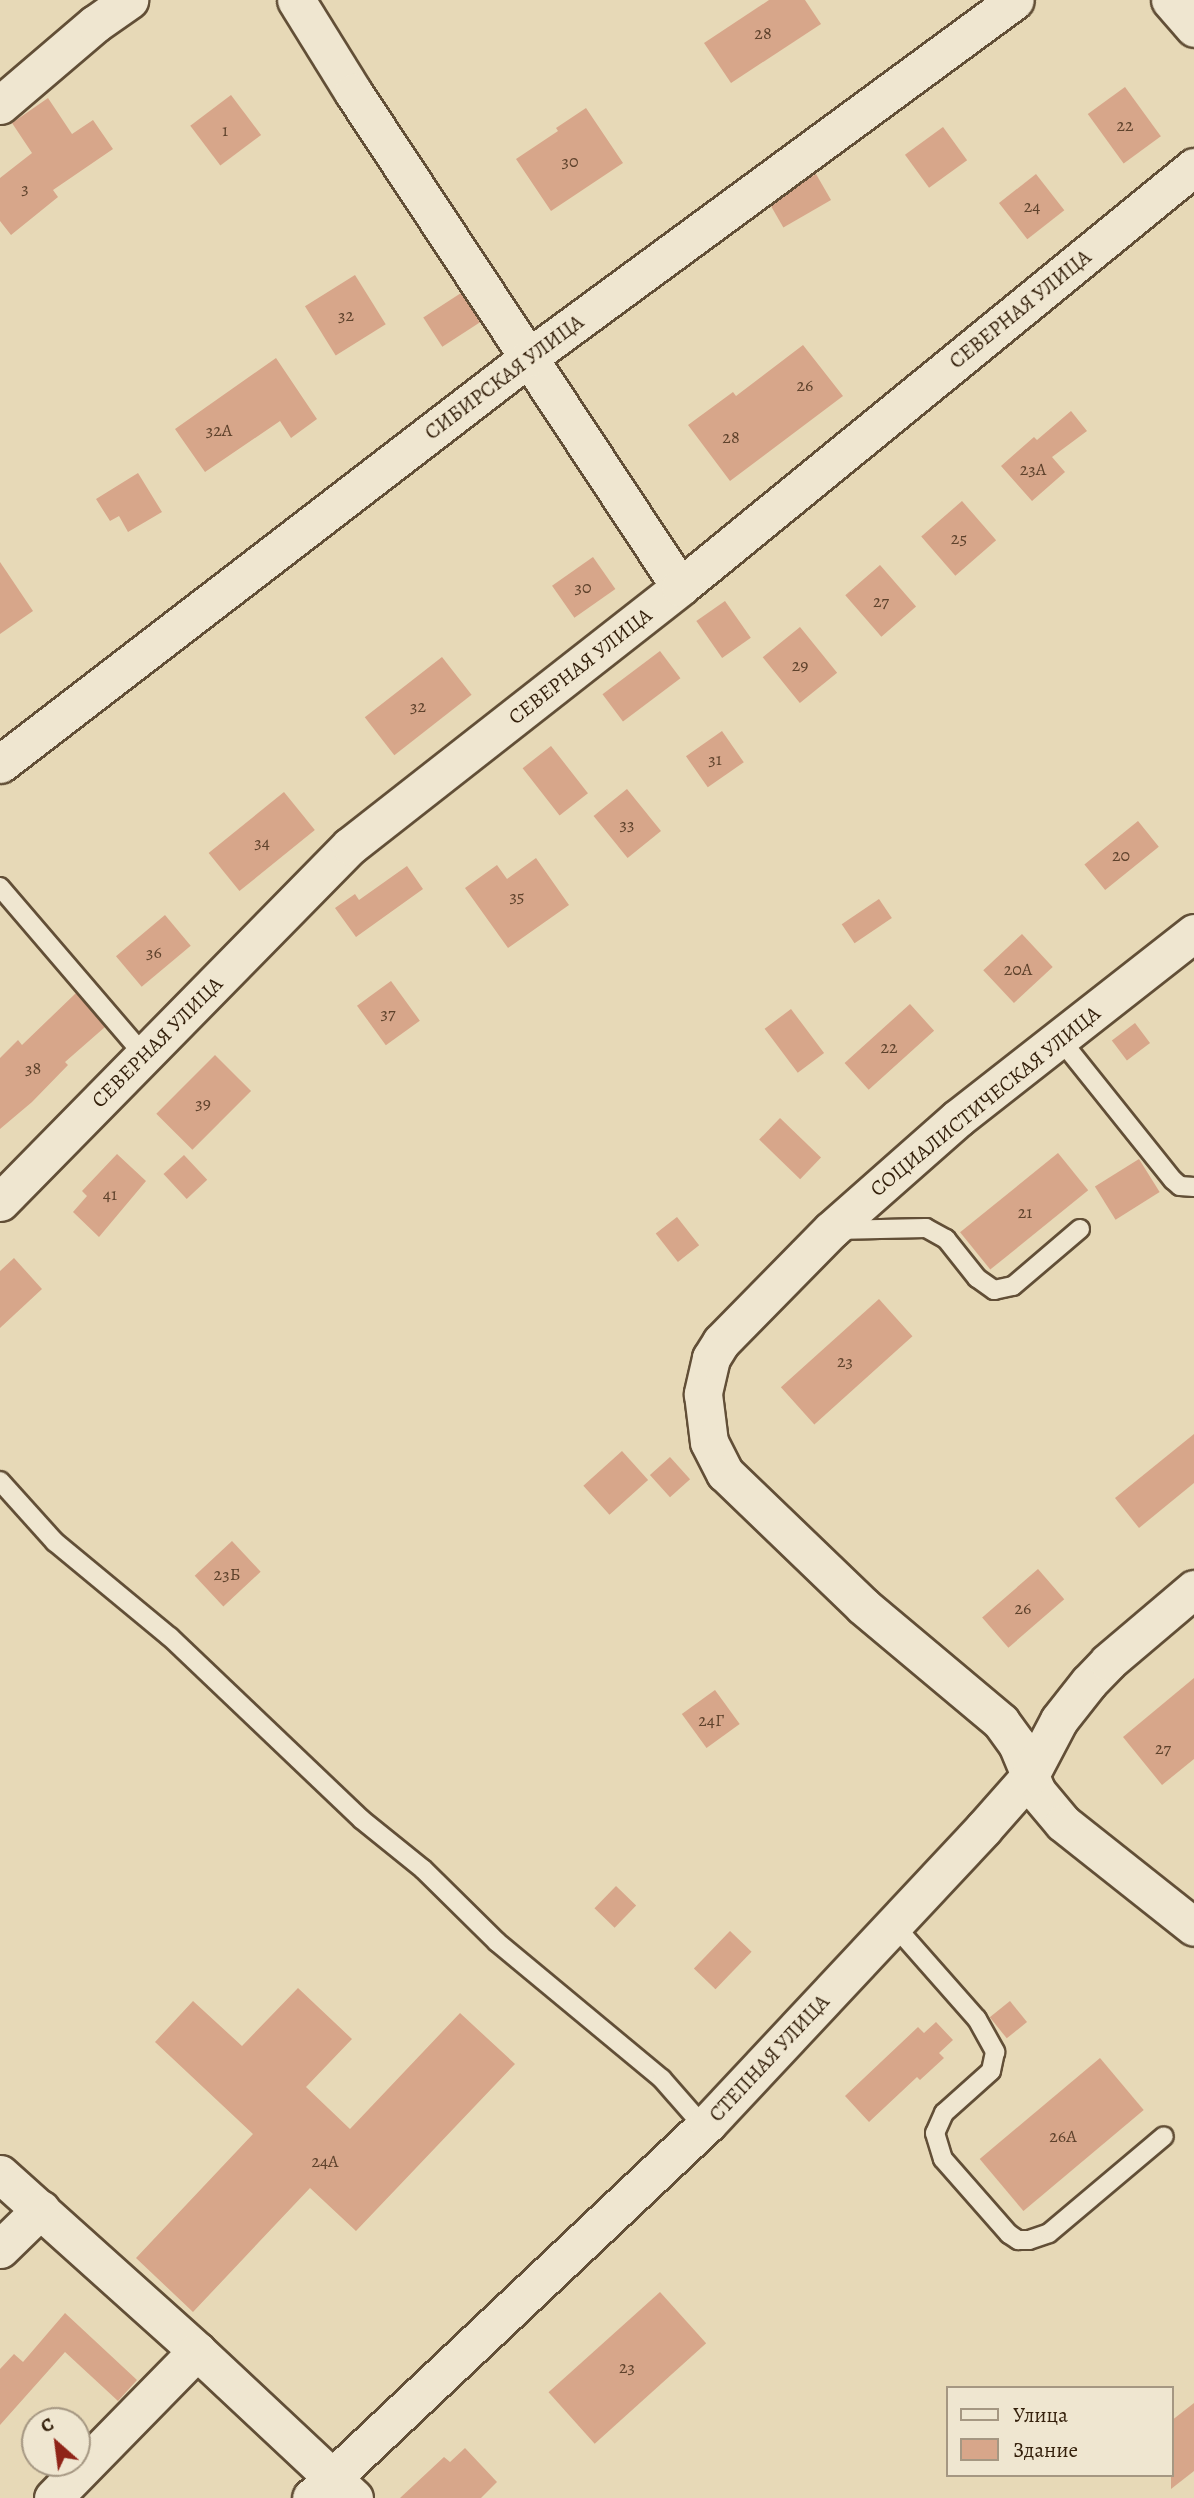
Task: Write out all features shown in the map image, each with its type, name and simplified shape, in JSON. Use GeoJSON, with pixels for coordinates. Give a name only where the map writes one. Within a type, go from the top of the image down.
{"type":"FeatureCollection","features":[{"type":"Feature","properties":{"kind":"street"},"geometry":{"type":"LineString","coordinates":[[0,105],[95,24],[129,0]]}},
{"type":"Feature","properties":{"kind":"street"},"geometry":{"type":"LineString","coordinates":[[296,0],[352,92],[680,587]]}},
{"type":"Feature","properties":{"kind":"street","name":"СИБИРСКАЯ УЛИЦА"},"geometry":{"type":"LineString","coordinates":[[0,764],[528,358],[1015,0]]}},
{"type":"Feature","properties":{"kind":"street"},"geometry":{"type":"LineString","coordinates":[[1170,0],[1194,29]]}},
{"type":"Feature","properties":{"kind":"street","name":"СЕВЕРНАЯ УЛИЦА"},"geometry":{"type":"LineString","coordinates":[[0,1202],[350,846],[680,587],[1194,167]]}},
{"type":"Feature","properties":{"kind":"street","name":"СОЦИАЛИСТИЧЕСКАЯ УЛИЦА"},"geometry":{"type":"LineString","coordinates":[[1029,1777],[1017,1744],[1001,1722],[863,1606],[725,1473],[715,1457],[704,1418],[706,1375],[721,1342],[831,1230],[958,1118],[1194,933]]}},
{"type":"Feature","properties":{"kind":"street","name":"СТЕПНАЯ УЛИЦА"},"geometry":{"type":"LineString","coordinates":[[332,2490],[704,2126],[1029,1777],[1059,1720],[1089,1682],[1108,1662],[1194,1589]]}},
{"type":"Feature","properties":{"kind":"street"},"geometry":{"type":"LineString","coordinates":[[1029,1777],[1037,1792],[1063,1823],[1194,1927]]}},
{"type":"Feature","properties":{"kind":"street"},"geometry":{"type":"LineString","coordinates":[[0,2174],[197,2351],[332,2490]]}},
{"type":"Feature","properties":{"kind":"street"},"geometry":{"type":"LineString","coordinates":[[0,2249],[41,2209]]}},
{"type":"Feature","properties":{"kind":"street"},"geometry":{"type":"LineString","coordinates":[[52,2498],[197,2351]]}},
{"type":"Feature","properties":{"kind":"lane"},"geometry":{"type":"LineString","coordinates":[[0,887],[144,1055]]}},
{"type":"Feature","properties":{"kind":"lane"},"geometry":{"type":"LineString","coordinates":[[1060,1039],[1173,1180],[1180,1186],[1194,1187]]}},
{"type":"Feature","properties":{"kind":"lane"},"geometry":{"type":"LineString","coordinates":[[831,1230],[926,1228],[946,1239],[977,1278],[994,1290],[1013,1286],[1080,1229]]}},
{"type":"Feature","properties":{"kind":"lane"},"geometry":{"type":"LineString","coordinates":[[0,1481],[55,1542],[170,1637],[361,1819],[423,1869],[497,1942],[662,2079],[704,2126]]}},
{"type":"Feature","properties":{"kind":"lane"},"geometry":{"type":"LineString","coordinates":[[894,1925],[977,2020],[992,2045],[994,2063],[991,2070],[944,2113],[935,2133],[943,2159],[1009,2234],[1018,2240],[1029,2240],[1049,2233],[1164,2136]]}},
{"type":"Feature","properties":{"kind":"building"},"geometry":{"type":"Polygon","coordinates":[[[769,0],[805,0],[821,24],[731,83],[704,43],[769,0]]]}},
{"type":"Feature","properties":{"kind":"building"},"geometry":{"type":"Polygon","coordinates":[[[1125,87],[1161,136],[1124,163],[1088,114],[1125,87]]]}},
{"type":"Feature","properties":{"kind":"building"},"geometry":{"type":"Polygon","coordinates":[[[231,95],[261,135],[220,166],[190,126],[231,95]]]}},
{"type":"Feature","properties":{"kind":"building"},"geometry":{"type":"Polygon","coordinates":[[[48,98],[72,134],[93,120],[113,149],[53,190],[58,197],[11,235],[0,221],[0,178],[32,153],[12,123],[48,98]]]}},
{"type":"Feature","properties":{"kind":"building"},"geometry":{"type":"Polygon","coordinates":[[[586,108],[623,163],[551,211],[516,159],[558,131],[556,128],[586,108]]]}},
{"type":"Feature","properties":{"kind":"building"},"geometry":{"type":"Polygon","coordinates":[[[943,127],[967,160],[929,188],[905,155],[943,127]]]}},
{"type":"Feature","properties":{"kind":"building"},"geometry":{"type":"Polygon","coordinates":[[[816,174],[831,200],[783,227],[768,202],[816,174]]]}},
{"type":"Feature","properties":{"kind":"building"},"geometry":{"type":"Polygon","coordinates":[[[1036,174],[1064,210],[1027,239],[999,203],[1036,174]]]}},
{"type":"Feature","properties":{"kind":"building"},"geometry":{"type":"Polygon","coordinates":[[[355,275],[386,324],[336,355],[305,306],[355,275]]]}},
{"type":"Feature","properties":{"kind":"building"},"geometry":{"type":"Polygon","coordinates":[[[461,293],[480,322],[442,347],[423,318],[461,293]]]}},
{"type":"Feature","properties":{"kind":"building"},"geometry":{"type":"Polygon","coordinates":[[[803,345],[843,396],[730,481],[688,425],[733,392],[736,396],[803,345]]]}},
{"type":"Feature","properties":{"kind":"building"},"geometry":{"type":"Polygon","coordinates":[[[276,358],[317,419],[291,438],[280,421],[205,472],[175,429],[276,358]]]}},
{"type":"Feature","properties":{"kind":"building"},"geometry":{"type":"Polygon","coordinates":[[[1071,411],[1087,431],[1052,457],[1065,472],[1032,501],[1001,466],[1034,437],[1037,440],[1071,411]]]}},
{"type":"Feature","properties":{"kind":"building"},"geometry":{"type":"Polygon","coordinates":[[[138,473],[162,512],[128,532],[119,516],[110,521],[96,499],[138,473]]]}},
{"type":"Feature","properties":{"kind":"building"},"geometry":{"type":"Polygon","coordinates":[[[962,501],[996,540],[955,576],[921,536],[962,501]]]}},
{"type":"Feature","properties":{"kind":"building"},"geometry":{"type":"Polygon","coordinates":[[[593,557],[615,589],[574,618],[552,586],[593,557]]]}},
{"type":"Feature","properties":{"kind":"building"},"geometry":{"type":"Polygon","coordinates":[[[0,562],[33,611],[0,634],[0,562]]]}},
{"type":"Feature","properties":{"kind":"building"},"geometry":{"type":"Polygon","coordinates":[[[880,565],[916,607],[881,637],[845,595],[880,565]]]}},
{"type":"Feature","properties":{"kind":"building"},"geometry":{"type":"Polygon","coordinates":[[[725,601],[751,638],[722,658],[696,621],[725,601]]]}},
{"type":"Feature","properties":{"kind":"building"},"geometry":{"type":"Polygon","coordinates":[[[800,627],[837,673],[800,703],[763,657],[800,627]]]}},
{"type":"Feature","properties":{"kind":"building"},"geometry":{"type":"Polygon","coordinates":[[[660,651],[680,678],[623,721],[602,694],[660,651]]]}},
{"type":"Feature","properties":{"kind":"building"},"geometry":{"type":"Polygon","coordinates":[[[442,657],[472,695],[394,755],[365,717],[442,657]]]}},
{"type":"Feature","properties":{"kind":"building"},"geometry":{"type":"Polygon","coordinates":[[[722,731],[744,762],[708,787],[686,756],[722,731]]]}},
{"type":"Feature","properties":{"kind":"building"},"geometry":{"type":"Polygon","coordinates":[[[551,746],[588,793],[560,815],[523,768],[551,746]]]}},
{"type":"Feature","properties":{"kind":"building"},"geometry":{"type":"Polygon","coordinates":[[[627,789],[661,831],[628,858],[594,816],[627,789]]]}},
{"type":"Feature","properties":{"kind":"building"},"geometry":{"type":"Polygon","coordinates":[[[284,792],[315,830],[239,891],[209,853],[284,792]]]}},
{"type":"Feature","properties":{"kind":"building"},"geometry":{"type":"Polygon","coordinates":[[[1138,821],[1159,847],[1105,890],[1084,864],[1138,821]]]}},
{"type":"Feature","properties":{"kind":"building"},"geometry":{"type":"Polygon","coordinates":[[[536,858],[569,905],[508,948],[465,888],[497,865],[507,879],[536,858]]]}},
{"type":"Feature","properties":{"kind":"building"},"geometry":{"type":"Polygon","coordinates":[[[407,866],[423,889],[356,937],[335,908],[355,894],[359,900],[407,866]]]}},
{"type":"Feature","properties":{"kind":"building"},"geometry":{"type":"Polygon","coordinates":[[[879,899],[892,918],[855,943],[842,924],[879,899]]]}},
{"type":"Feature","properties":{"kind":"building"},"geometry":{"type":"Polygon","coordinates":[[[165,915],[191,946],[142,987],[116,956],[165,915]]]}},
{"type":"Feature","properties":{"kind":"building"},"geometry":{"type":"Polygon","coordinates":[[[1022,934],[1053,967],[1014,1003],[983,970],[1022,934]]]}},
{"type":"Feature","properties":{"kind":"building"},"geometry":{"type":"Polygon","coordinates":[[[391,981],[420,1021],[386,1045],[357,1006],[391,981]]]}},
{"type":"Feature","properties":{"kind":"building"},"geometry":{"type":"Polygon","coordinates":[[[76,993],[105,1027],[65,1062],[68,1065],[32,1102],[0,1129],[0,1058],[18,1040],[22,1045],[76,993]]]}},
{"type":"Feature","properties":{"kind":"building"},"geometry":{"type":"Polygon","coordinates":[[[910,1004],[934,1031],[869,1090],[845,1063],[910,1004]]]}},
{"type":"Feature","properties":{"kind":"building"},"geometry":{"type":"Polygon","coordinates":[[[791,1009],[824,1053],[798,1073],[765,1029],[791,1009]]]}},
{"type":"Feature","properties":{"kind":"building"},"geometry":{"type":"Polygon","coordinates":[[[1135,1023],[1150,1043],[1127,1060],[1112,1040],[1135,1023]]]}},
{"type":"Feature","properties":{"kind":"building"},"geometry":{"type":"Polygon","coordinates":[[[215,1055],[251,1091],[192,1150],[156,1114],[215,1055]]]}},
{"type":"Feature","properties":{"kind":"building"},"geometry":{"type":"Polygon","coordinates":[[[780,1118],[821,1158],[800,1179],[759,1140],[780,1118]]]}},
{"type":"Feature","properties":{"kind":"building"},"geometry":{"type":"Polygon","coordinates":[[[1058,1153],[1088,1190],[990,1270],[960,1232],[1058,1153]]]}},
{"type":"Feature","properties":{"kind":"building"},"geometry":{"type":"Polygon","coordinates":[[[117,1154],[146,1181],[99,1237],[73,1212],[87,1196],[82,1191],[117,1154]]]}},
{"type":"Feature","properties":{"kind":"building"},"geometry":{"type":"Polygon","coordinates":[[[184,1155],[207,1180],[187,1199],[164,1174],[184,1155]]]}},
{"type":"Feature","properties":{"kind":"building"},"geometry":{"type":"Polygon","coordinates":[[[1139,1159],[1160,1192],[1116,1220],[1095,1187],[1139,1159]]]}},
{"type":"Feature","properties":{"kind":"building"},"geometry":{"type":"Polygon","coordinates":[[[677,1217],[699,1245],[678,1262],[656,1234],[677,1217]]]}},
{"type":"Feature","properties":{"kind":"building"},"geometry":{"type":"Polygon","coordinates":[[[14,1258],[42,1289],[0,1328],[0,1271],[14,1258]]]}},
{"type":"Feature","properties":{"kind":"building"},"geometry":{"type":"Polygon","coordinates":[[[879,1299],[912,1336],[814,1424],[781,1387],[879,1299]]]}},
{"type":"Feature","properties":{"kind":"building"},"geometry":{"type":"Polygon","coordinates":[[[1194,1434],[1194,1483],[1139,1528],[1115,1498],[1194,1434]]]}},
{"type":"Feature","properties":{"kind":"building"},"geometry":{"type":"Polygon","coordinates":[[[622,1451],[648,1480],[609,1515],[583,1486],[622,1451]]]}},
{"type":"Feature","properties":{"kind":"building"},"geometry":{"type":"Polygon","coordinates":[[[670,1457],[690,1479],[670,1497],[650,1475],[670,1457]]]}},
{"type":"Feature","properties":{"kind":"building"},"geometry":{"type":"Polygon","coordinates":[[[232,1541],[261,1572],[223,1606],[195,1576],[232,1541]]]}},
{"type":"Feature","properties":{"kind":"building"},"geometry":{"type":"Polygon","coordinates":[[[1038,1569],[1064,1599],[1008,1648],[982,1618],[1038,1569]]]}},
{"type":"Feature","properties":{"kind":"building"},"geometry":{"type":"Polygon","coordinates":[[[1194,1678],[1194,1759],[1162,1785],[1123,1737],[1194,1678]]]}},
{"type":"Feature","properties":{"kind":"building"},"geometry":{"type":"Polygon","coordinates":[[[715,1690],[740,1724],[707,1748],[682,1714],[715,1690]]]}},
{"type":"Feature","properties":{"kind":"building"},"geometry":{"type":"Polygon","coordinates":[[[616,1886],[636,1905],[615,1928],[594,1908],[616,1886]]]}},
{"type":"Feature","properties":{"kind":"building"},"geometry":{"type":"Polygon","coordinates":[[[730,1931],[752,1952],[715,1989],[694,1968],[730,1931]]]}},
{"type":"Feature","properties":{"kind":"building"},"geometry":{"type":"Polygon","coordinates":[[[298,1988],[352,2039],[306,2087],[350,2129],[460,2013],[515,2064],[356,2231],[310,2188],[193,2312],[136,2258],[253,2134],[155,2042],[193,2001],[242,2046],[298,1988]]]}},
{"type":"Feature","properties":{"kind":"building"},"geometry":{"type":"Polygon","coordinates":[[[1010,2001],[1027,2022],[1007,2038],[990,2017],[1010,2001]]]}},
{"type":"Feature","properties":{"kind":"building"},"geometry":{"type":"Polygon","coordinates":[[[936,2022],[953,2040],[939,2053],[944,2058],[920,2080],[917,2077],[869,2122],[845,2096],[918,2027],[924,2033],[936,2022]]]}},
{"type":"Feature","properties":{"kind":"building"},"geometry":{"type":"Polygon","coordinates":[[[1100,2058],[1144,2110],[1023,2211],[980,2159],[1100,2058]]]}},
{"type":"Feature","properties":{"kind":"building"},"geometry":{"type":"Polygon","coordinates":[[[660,2292],[706,2343],[595,2444],[549,2392],[660,2292]]]}},
{"type":"Feature","properties":{"kind":"building"},"geometry":{"type":"Polygon","coordinates":[[[65,2313],[137,2380],[118,2401],[65,2352],[0,2425],[0,2369],[14,2354],[23,2362],[65,2313]]]}},
{"type":"Feature","properties":{"kind":"building"},"geometry":{"type":"Polygon","coordinates":[[[1194,2403],[1194,2471],[1171,2489],[1173,2477],[1173,2419],[1194,2403]]]}},
{"type":"Feature","properties":{"kind":"building"},"geometry":{"type":"Polygon","coordinates":[[[465,2448],[497,2482],[481,2498],[400,2498],[444,2457],[450,2462],[465,2448]]]}}]}
